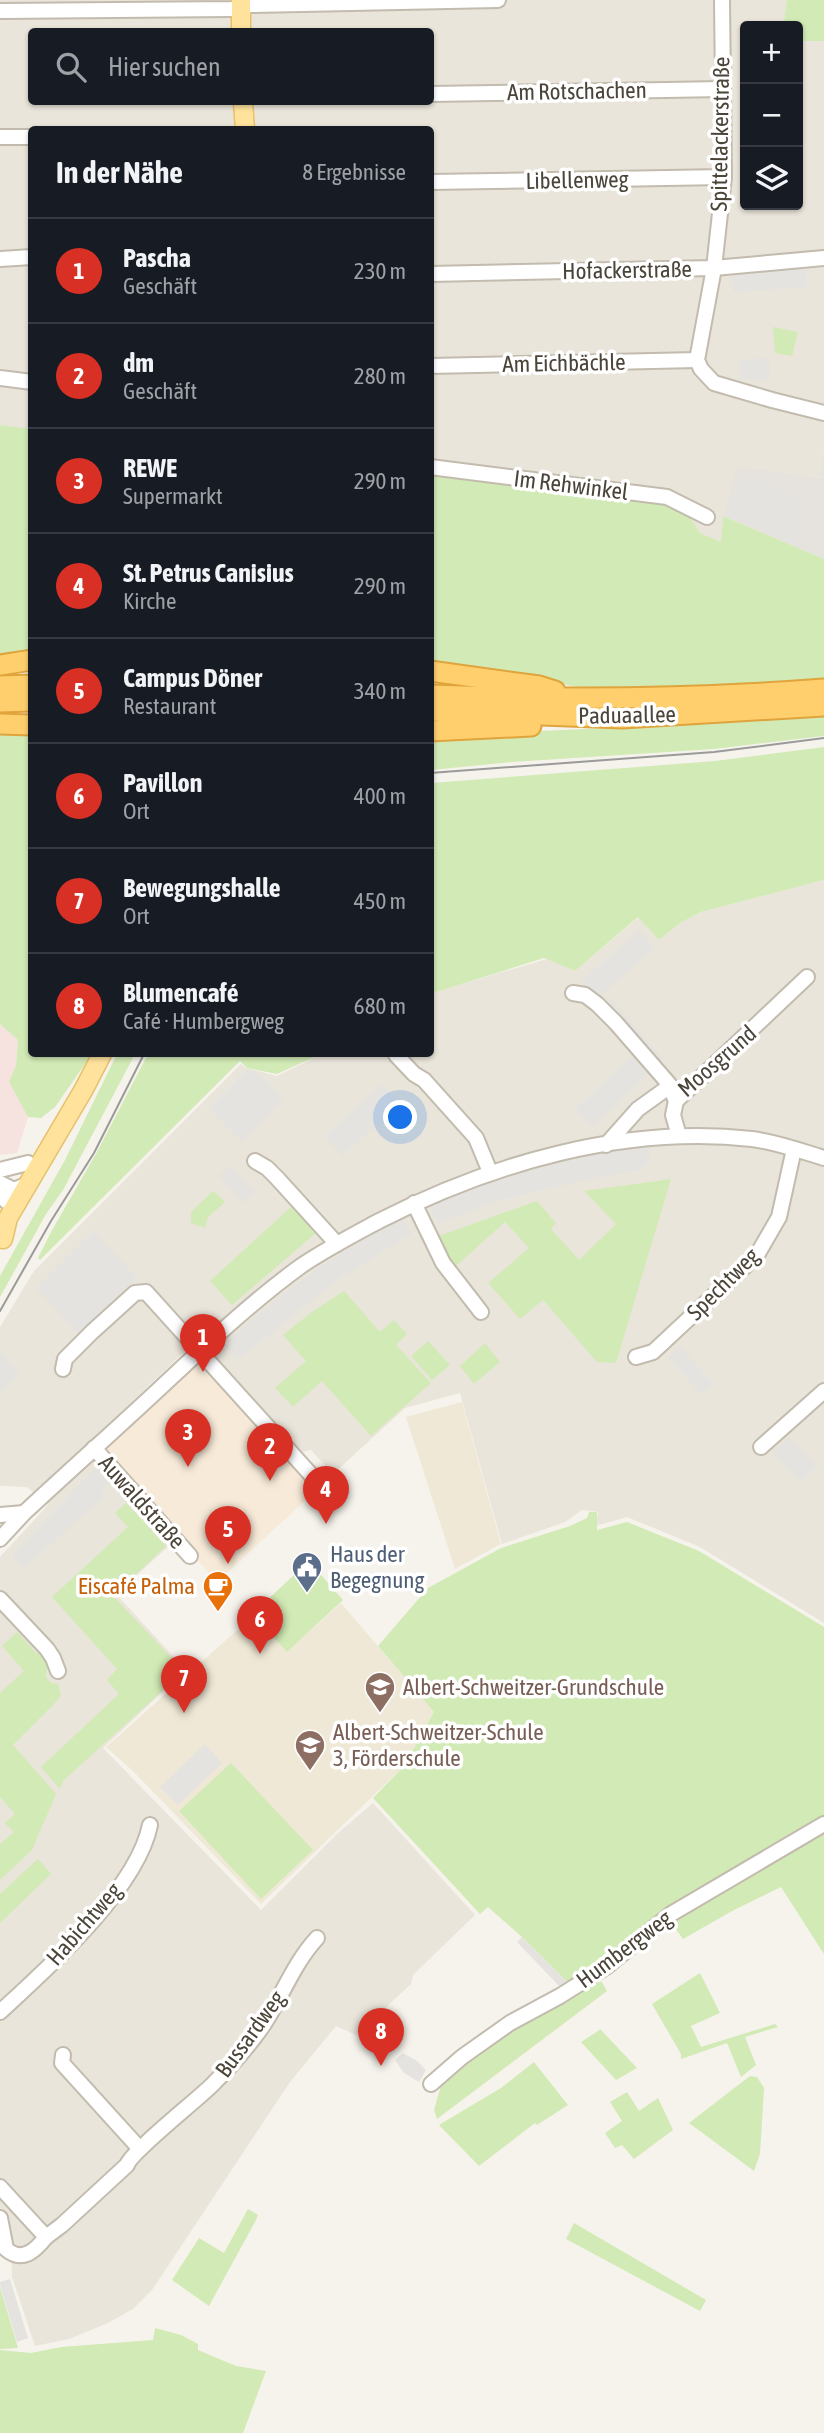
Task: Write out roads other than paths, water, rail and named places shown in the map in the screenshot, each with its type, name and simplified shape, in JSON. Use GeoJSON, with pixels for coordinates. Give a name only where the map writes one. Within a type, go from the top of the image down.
{"type":"FeatureCollection","features":[{"type":"Feature","properties":{"kind":"highway"},"geometry":{"type":"LineString","coordinates":[[0,665],[28,661]]}},
{"type":"Feature","properties":{"kind":"highway"},"geometry":{"type":"LineString","coordinates":[[434,672],[539,686],[579,699]]}},
{"type":"Feature","properties":{"kind":"highway"},"geometry":{"type":"LineString","coordinates":[[0,686],[28,685]]}},
{"type":"Feature","properties":{"kind":"highway","name":"Paduaallee"},"geometry":{"type":"LineString","coordinates":[[434,695],[579,699],[749,695],[824,689]]}},
{"type":"Feature","properties":{"kind":"highway"},"geometry":{"type":"LineString","coordinates":[[0,702],[28,701]]}},
{"type":"Feature","properties":{"kind":"highway","name":"Paduaallee"},"geometry":{"type":"LineString","coordinates":[[434,711],[622,718],[824,706]]}},
{"type":"Feature","properties":{"kind":"highway"},"geometry":{"type":"LineString","coordinates":[[434,731],[569,724],[622,718]]}},
{"type":"Feature","properties":{"kind":"highway"},"geometry":{"type":"LineString","coordinates":[[0,724],[28,725]]}},
{"type":"Feature","properties":{"kind":"main road"},"geometry":{"type":"LineString","coordinates":[[241,4],[242,28]]}},
{"type":"Feature","properties":{"kind":"main road"},"geometry":{"type":"LineString","coordinates":[[243,105],[245,126]]}},
{"type":"Feature","properties":{"kind":"main road"},"geometry":{"type":"LineString","coordinates":[[1,1242],[24,1204],[28,1184],[100,1057]]}},
{"type":"Feature","properties":{"kind":"main road"},"geometry":{"type":"LineString","coordinates":[[28,1163],[47,1151]]}},
{"type":"Feature","properties":{"kind":"main road"},"geometry":{"type":"LineString","coordinates":[[1,1242],[4,1204],[28,1184]]}},
{"type":"Feature","properties":{"kind":"street"},"geometry":{"type":"LineString","coordinates":[[0,10],[498,0]]}},
{"type":"Feature","properties":{"kind":"street","name":"Spittelackerstraße"},"geometry":{"type":"LineString","coordinates":[[697,360],[714,268],[724,177],[722,0]]}},
{"type":"Feature","properties":{"kind":"street","name":"Am Rotschachen"},"geometry":{"type":"LineString","coordinates":[[434,93],[723,89]]}},
{"type":"Feature","properties":{"kind":"street"},"geometry":{"type":"LineString","coordinates":[[0,136],[28,137]]}},
{"type":"Feature","properties":{"kind":"street","name":"Libellenweg"},"geometry":{"type":"LineString","coordinates":[[434,182],[724,177]]}},
{"type":"Feature","properties":{"kind":"street"},"geometry":{"type":"LineString","coordinates":[[0,259],[28,257]]}},
{"type":"Feature","properties":{"kind":"street","name":"Hofackerstraße"},"geometry":{"type":"LineString","coordinates":[[434,274],[714,268],[824,258]]}},
{"type":"Feature","properties":{"kind":"street"},"geometry":{"type":"LineString","coordinates":[[697,360],[701,369],[715,383],[824,413]]}},
{"type":"Feature","properties":{"kind":"street","name":"Am Eichbächle"},"geometry":{"type":"LineString","coordinates":[[434,366],[697,360]]}},
{"type":"Feature","properties":{"kind":"street"},"geometry":{"type":"LineString","coordinates":[[0,379],[28,382]]}},
{"type":"Feature","properties":{"kind":"street","name":"Im Rehwinkel"},"geometry":{"type":"LineString","coordinates":[[434,468],[667,497],[707,517]]}},
{"type":"Feature","properties":{"kind":"street","name":"Moosgrund"},"geometry":{"type":"LineString","coordinates":[[573,993],[585,995],[597,1004],[670,1086],[676,1101],[807,977]]}},
{"type":"Feature","properties":{"kind":"street"},"geometry":{"type":"LineString","coordinates":[[398,1057],[414,1074],[424,1080],[476,1138],[491,1171]]}},
{"type":"Feature","properties":{"kind":"street"},"geometry":{"type":"LineString","coordinates":[[606,1145],[638,1109],[670,1086]]}},
{"type":"Feature","properties":{"kind":"street"},"geometry":{"type":"LineString","coordinates":[[676,1101],[673,1115],[679,1136]]}},
{"type":"Feature","properties":{"kind":"street","name":"Auwaldstraße"},"geometry":{"type":"LineString","coordinates":[[0,1539],[24,1513],[200,1351],[301,1266],[414,1203],[491,1171],[548,1156],[606,1145],[679,1136],[755,1139],[824,1158]]}},
{"type":"Feature","properties":{"kind":"street","name":"Spechtweg"},"geometry":{"type":"LineString","coordinates":[[636,1357],[653,1352],[757,1255],[779,1217],[794,1149]]}},
{"type":"Feature","properties":{"kind":"street"},"geometry":{"type":"LineString","coordinates":[[255,1161],[272,1173],[337,1244]]}},
{"type":"Feature","properties":{"kind":"street"},"geometry":{"type":"LineString","coordinates":[[1,1175],[28,1163]]}},
{"type":"Feature","properties":{"kind":"street"},"geometry":{"type":"LineString","coordinates":[[1,1175],[28,1184]]}},
{"type":"Feature","properties":{"kind":"street"},"geometry":{"type":"LineString","coordinates":[[414,1203],[443,1263],[481,1312]]}},
{"type":"Feature","properties":{"kind":"street"},"geometry":{"type":"LineString","coordinates":[[63,1369],[65,1359],[74,1349],[135,1293],[146,1292],[313,1477]]}},
{"type":"Feature","properties":{"kind":"street"},"geometry":{"type":"LineString","coordinates":[[761,1447],[824,1391]]}},
{"type":"Feature","properties":{"kind":"street","name":"Auwaldstraße"},"geometry":{"type":"LineString","coordinates":[[94,1448],[190,1556]]}},
{"type":"Feature","properties":{"kind":"street"},"geometry":{"type":"LineString","coordinates":[[0,1515],[24,1513]]}},
{"type":"Feature","properties":{"kind":"street"},"geometry":{"type":"LineString","coordinates":[[0,1599],[47,1649],[58,1671]]}},
{"type":"Feature","properties":{"kind":"street","name":"Humbergweg"},"geometry":{"type":"LineString","coordinates":[[431,2084],[462,2057],[510,2023],[606,1967],[671,1914],[824,1824]]}},
{"type":"Feature","properties":{"kind":"street","name":"Habichtweg"},"geometry":{"type":"LineString","coordinates":[[0,2012],[71,1944],[98,1914],[144,1848],[150,1825]]}},
{"type":"Feature","properties":{"kind":"street","name":"Bussardweg"},"geometry":{"type":"LineString","coordinates":[[46,2237],[196,2101],[238,2058],[264,2024],[303,1953],[317,1938]]}},
{"type":"Feature","properties":{"kind":"street"},"geometry":{"type":"LineString","coordinates":[[63,2055],[62,2063],[140,2149]]}},
{"type":"Feature","properties":{"kind":"street"},"geometry":{"type":"LineString","coordinates":[[0,2188],[46,2237],[37,2248],[24,2256],[14,2255],[6,2249],[0,2218]]}},
{"type":"Feature","properties":{"kind":"tram line"},"geometry":{"type":"LineString","coordinates":[[434,773],[714,752],[824,738]]}},
{"type":"Feature","properties":{"kind":"tram line"},"geometry":{"type":"LineString","coordinates":[[0,1311],[51,1221],[94,1153],[142,1057]]}},
{"type":"Feature","properties":{"kind":"place","name":"Pascha"},"geometry":{"type":"Point","coordinates":[203,1372]}},
{"type":"Feature","properties":{"kind":"place","name":"REWE"},"geometry":{"type":"Point","coordinates":[188,1467]}},
{"type":"Feature","properties":{"kind":"place","name":"dm"},"geometry":{"type":"Point","coordinates":[270,1481]}},
{"type":"Feature","properties":{"kind":"place","name":"St. Petrus Canisius"},"geometry":{"type":"Point","coordinates":[326,1524]}},
{"type":"Feature","properties":{"kind":"place","name":"Campus Döner"},"geometry":{"type":"Point","coordinates":[228,1564]}},
{"type":"Feature","properties":{"kind":"place","name":"Haus der Begegnung"},"geometry":{"type":"Point","coordinates":[307,1594]}},
{"type":"Feature","properties":{"kind":"place","name":"Eiscafé Palma"},"geometry":{"type":"Point","coordinates":[218,1613]}},
{"type":"Feature","properties":{"kind":"place","name":"Pavillon"},"geometry":{"type":"Point","coordinates":[260,1654]}},
{"type":"Feature","properties":{"kind":"place","name":"Bewegungshalle"},"geometry":{"type":"Point","coordinates":[184,1713]}},
{"type":"Feature","properties":{"kind":"place","name":"Albert-Schweitzer-Grundschule"},"geometry":{"type":"Point","coordinates":[380,1714]}},
{"type":"Feature","properties":{"kind":"place","name":"Albert-Schweitzer-Schule 3, Förderschule"},"geometry":{"type":"Point","coordinates":[310,1772]}},
{"type":"Feature","properties":{"kind":"place","name":"Blumencafé"},"geometry":{"type":"Point","coordinates":[381,2066]}}]}
